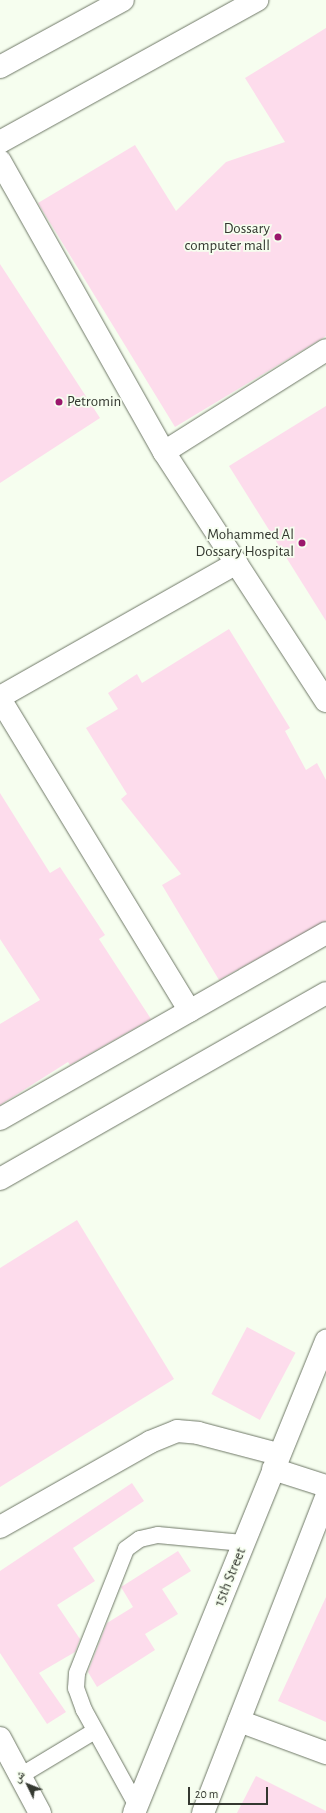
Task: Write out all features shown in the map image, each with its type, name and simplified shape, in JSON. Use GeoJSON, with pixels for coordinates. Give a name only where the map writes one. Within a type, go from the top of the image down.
{"type":"FeatureCollection","features":[{"type":"Feature","properties":{"kind":"main road"},"geometry":{"type":"LineString","coordinates":[[0,67],[123,0]]}},
{"type":"Feature","properties":{"kind":"main road"},"geometry":{"type":"LineString","coordinates":[[0,142],[257,0]]}},
{"type":"Feature","properties":{"kind":"main road"},"geometry":{"type":"LineString","coordinates":[[0,161],[164,452],[326,701]]}},
{"type":"Feature","properties":{"kind":"main road"},"geometry":{"type":"LineString","coordinates":[[164,452],[326,350]]}},
{"type":"Feature","properties":{"kind":"main road"},"geometry":{"type":"LineString","coordinates":[[190,1011],[0,698],[237,563]]}},
{"type":"Feature","properties":{"kind":"main road"},"geometry":{"type":"LineString","coordinates":[[0,1119],[326,933]]}},
{"type":"Feature","properties":{"kind":"main road"},"geometry":{"type":"LineString","coordinates":[[0,1179],[326,993]]}},
{"type":"Feature","properties":{"kind":"main road","name":"15th Street"},"geometry":{"type":"LineString","coordinates":[[135,1810],[326,1340]]}},
{"type":"Feature","properties":{"kind":"main road"},"geometry":{"type":"LineString","coordinates":[[0,1527],[150,1442],[177,1431],[198,1433],[276,1462],[326,1486]]}},
{"type":"Feature","properties":{"kind":"main road"},"geometry":{"type":"LineString","coordinates":[[203,1813],[326,1498]]}},
{"type":"Feature","properties":{"kind":"main road"},"geometry":{"type":"LineString","coordinates":[[239,1721],[326,1753]]}},
{"type":"Feature","properties":{"kind":"main road"},"geometry":{"type":"LineString","coordinates":[[0,1738],[40,1813]]}},
{"type":"Feature","properties":{"kind":"lane"},"geometry":{"type":"LineString","coordinates":[[135,1810],[95,1731],[76,1688],[77,1673],[126,1549],[140,1539],[158,1535],[244,1543]]}},
{"type":"Feature","properties":{"kind":"lane"},"geometry":{"type":"LineString","coordinates":[[20,1776],[95,1731]]}},
{"type":"Feature","properties":{"kind":"building"},"geometry":{"type":"Polygon","coordinates":[[[326,28],[326,336],[175,427],[38,203],[135,145],[176,211],[226,162],[285,142],[245,78],[326,28]]]}},
{"type":"Feature","properties":{"kind":"building"},"geometry":{"type":"Polygon","coordinates":[[[0,264],[100,418],[0,483],[0,264]]]}},
{"type":"Feature","properties":{"kind":"building","name":"Mohammed Al Dossary Hospital"},"geometry":{"type":"Polygon","coordinates":[[[326,406],[326,621],[229,466],[326,406]]]}},
{"type":"Feature","properties":{"kind":"building"},"geometry":{"type":"Polygon","coordinates":[[[229,629],[290,728],[285,731],[306,770],[317,763],[326,780],[326,921],[219,980],[162,885],[181,874],[121,799],[127,794],[86,728],[118,709],[108,693],[137,674],[142,683],[229,629]]]}},
{"type":"Feature","properties":{"kind":"building"},"geometry":{"type":"Polygon","coordinates":[[[0,793],[50,873],[60,867],[105,935],[99,939],[151,1019],[70,1065],[68,1062],[0,1105],[0,1024],[40,1000],[0,939],[0,793]]]}},
{"type":"Feature","properties":{"kind":"building"},"geometry":{"type":"Polygon","coordinates":[[[77,1220],[174,1379],[0,1487],[0,1268],[77,1220]]]}},
{"type":"Feature","properties":{"kind":"building"},"geometry":{"type":"Polygon","coordinates":[[[247,1327],[296,1353],[260,1420],[211,1394],[247,1327]]]}},
{"type":"Feature","properties":{"kind":"building"},"geometry":{"type":"Polygon","coordinates":[[[132,1483],[144,1501],[73,1548],[95,1581],[57,1605],[80,1639],[75,1652],[39,1673],[66,1712],[47,1724],[0,1653],[0,1571],[132,1483]]]}},
{"type":"Feature","properties":{"kind":"building"},"geometry":{"type":"Polygon","coordinates":[[[178,1551],[191,1571],[162,1589],[178,1614],[145,1634],[155,1650],[97,1687],[88,1672],[107,1623],[133,1607],[121,1587],[178,1551]]]}},
{"type":"Feature","properties":{"kind":"building"},"geometry":{"type":"Polygon","coordinates":[[[326,1597],[326,1722],[278,1701],[326,1597]]]}},
{"type":"Feature","properties":{"kind":"building"},"geometry":{"type":"Polygon","coordinates":[[[256,1776],[326,1811],[326,1813],[237,1813],[256,1776]]]}},
{"type":"Feature","properties":{"kind":"place","name":"Dossary computer mall"},"geometry":{"type":"Point","coordinates":[278,237]}},
{"type":"Feature","properties":{"kind":"place","name":"Petromin"},"geometry":{"type":"Point","coordinates":[59,402]}},
{"type":"Feature","properties":{"kind":"place","name":"Mohammed Al Dossary Hospital"},"geometry":{"type":"Point","coordinates":[302,543]}}]}
